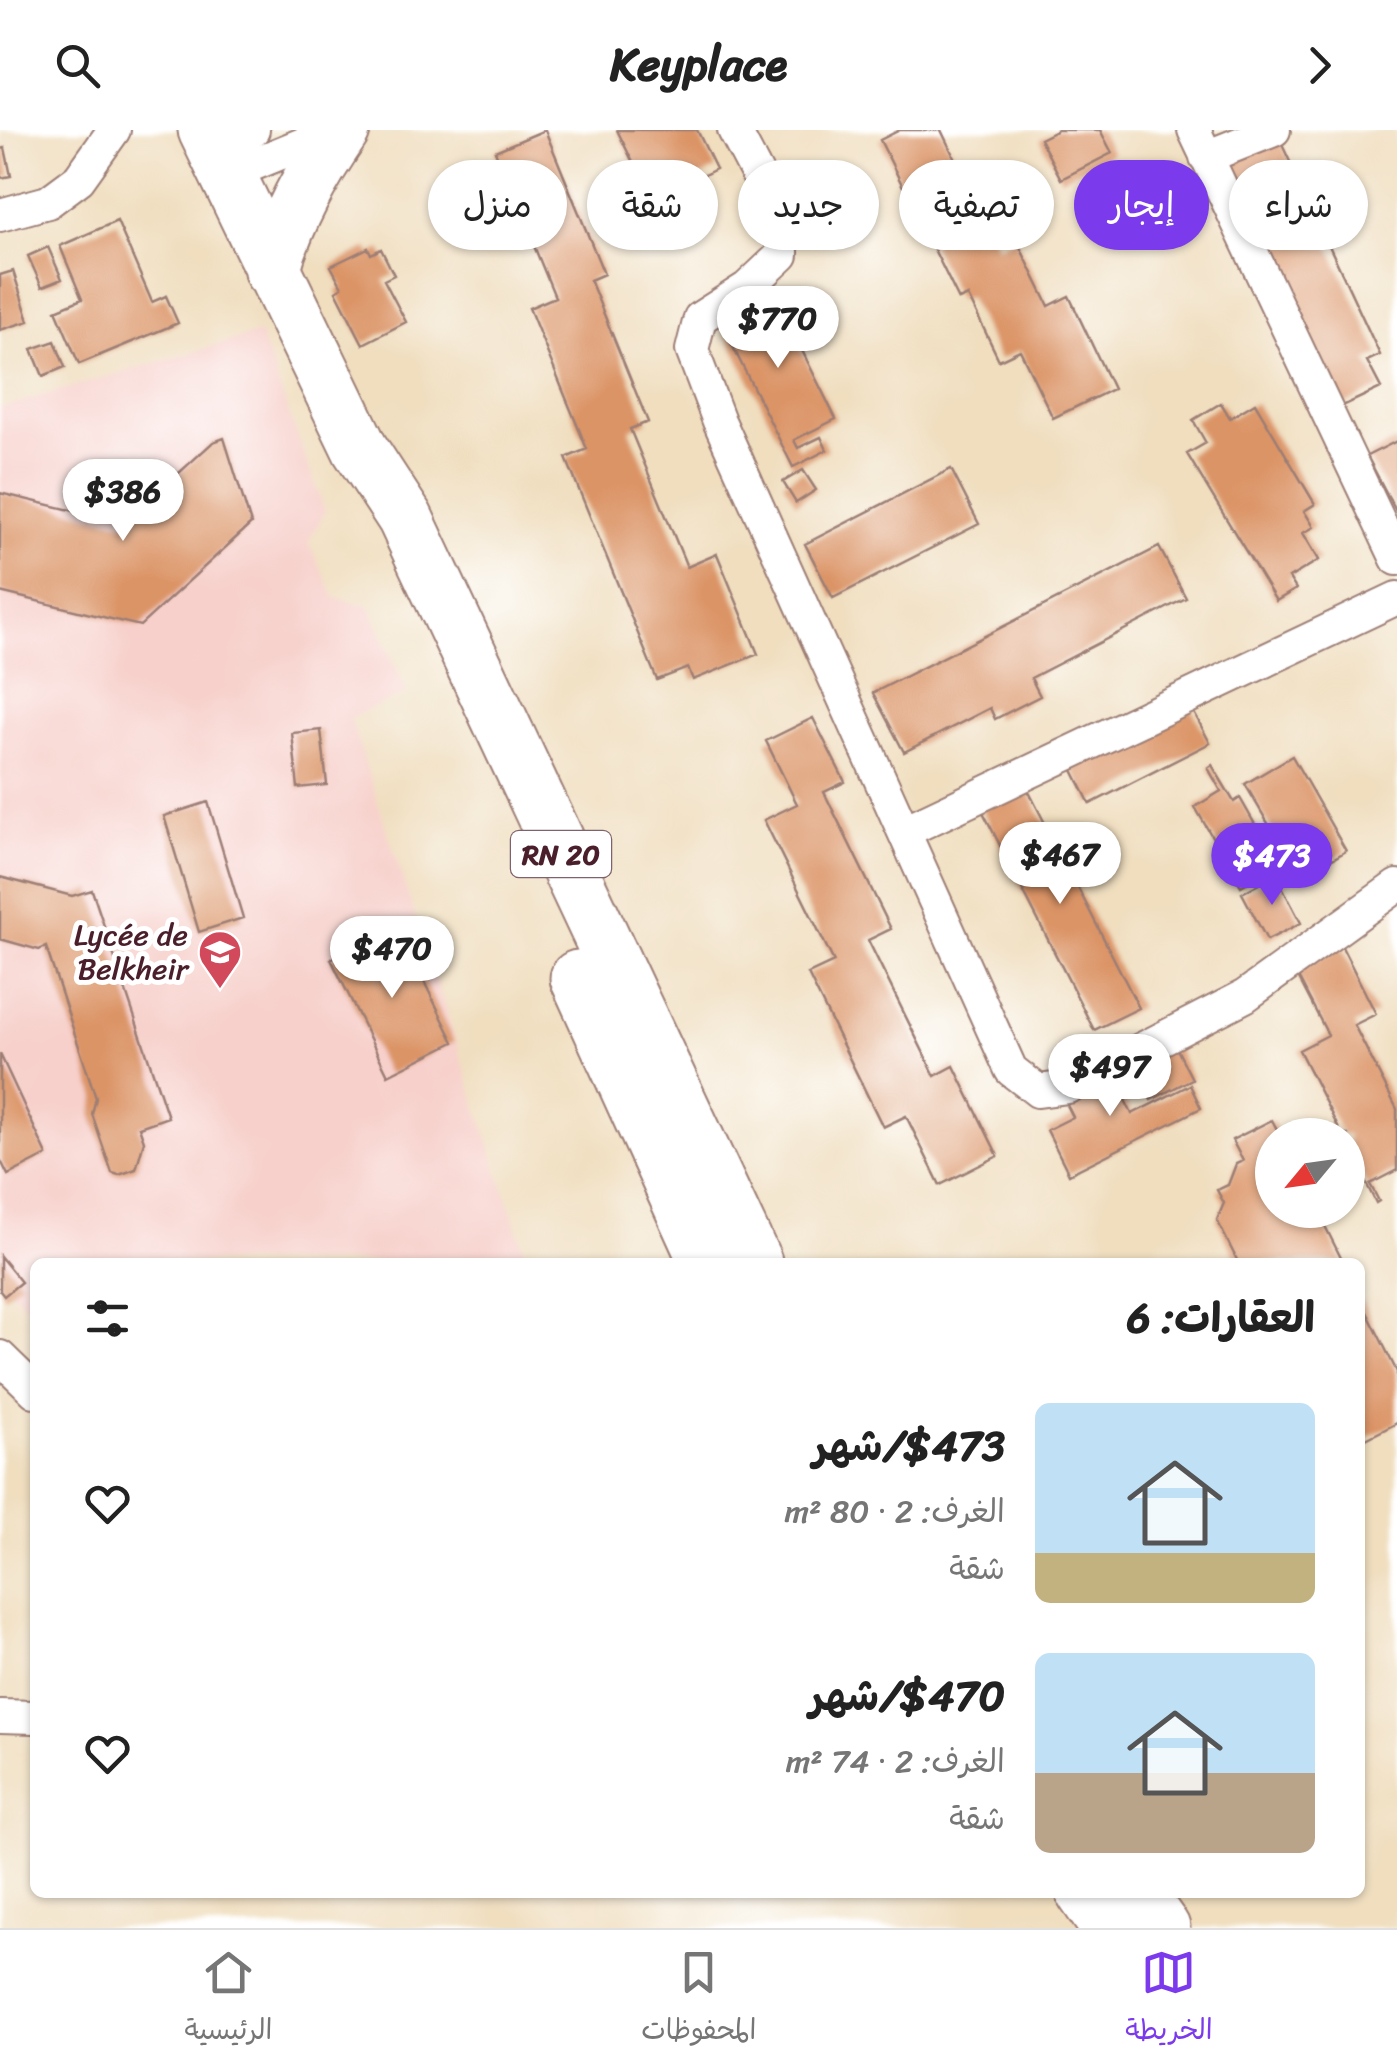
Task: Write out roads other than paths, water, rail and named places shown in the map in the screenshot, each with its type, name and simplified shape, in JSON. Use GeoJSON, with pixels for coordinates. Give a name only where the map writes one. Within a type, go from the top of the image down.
{"type":"FeatureCollection","features":[{"type":"Feature","properties":{"kind":"highway"},"geometry":{"type":"LineString","coordinates":[[272,270],[293,212],[340,130]]}},
{"type":"Feature","properties":{"kind":"highway","name":"RN 20"},"geometry":{"type":"LineString","coordinates":[[225,145],[272,270],[360,450],[405,518],[752,1258]]}},
{"type":"Feature","properties":{"kind":"highway","name":"RN 20"},"geometry":{"type":"LineString","coordinates":[[360,450],[370,505],[380,532],[704,1258]]}},
{"type":"Feature","properties":{"kind":"highway"},"geometry":{"type":"LineString","coordinates":[[1098,1905],[1162,1928]]}},
{"type":"Feature","properties":{"kind":"street"},"geometry":{"type":"LineString","coordinates":[[0,215],[48,202],[79,179],[114,130]]}},
{"type":"Feature","properties":{"kind":"street"},"geometry":{"type":"LineString","coordinates":[[225,145],[340,130]]}},
{"type":"Feature","properties":{"kind":"street"},"geometry":{"type":"LineString","coordinates":[[734,130],[782,221],[782,255],[747,288],[700,318],[692,350],[719,421],[1011,1070],[1038,1091],[1068,1086],[1245,996],[1397,886]]}},
{"type":"Feature","properties":{"kind":"street"},"geometry":{"type":"LineString","coordinates":[[1274,130],[1200,143],[1397,559]]}},
{"type":"Feature","properties":{"kind":"street"},"geometry":{"type":"LineString","coordinates":[[905,831],[1397,598]]}},
{"type":"Feature","properties":{"kind":"street"},"geometry":{"type":"LineString","coordinates":[[0,1357],[30,1385]]}},
{"type":"Feature","properties":{"kind":"street"},"geometry":{"type":"LineString","coordinates":[[0,1716],[30,1717]]}},
{"type":"Feature","properties":{"kind":"place","name":"Lycée de Belkheir"},"geometry":{"type":"Point","coordinates":[220,990]}}]}
